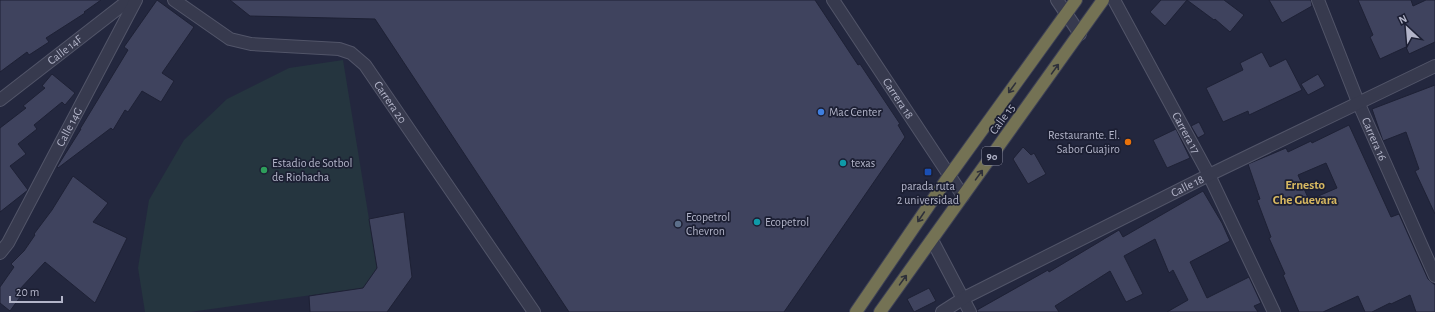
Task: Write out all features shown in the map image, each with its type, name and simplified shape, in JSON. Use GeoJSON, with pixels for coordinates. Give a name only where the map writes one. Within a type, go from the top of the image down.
{"type":"FeatureCollection","features":[{"type":"Feature","properties":{"kind":"highway","name":"Calle 15"},"geometry":{"type":"LineString","coordinates":[[856,312],[949,176],[1076,0]]}},
{"type":"Feature","properties":{"kind":"highway","name":"Calle 15"},"geometry":{"type":"LineString","coordinates":[[880,312],[1103,0]]}},
{"type":"Feature","properties":{"kind":"street","name":"Calle 14F"},"geometry":{"type":"LineString","coordinates":[[0,100],[129,0]]}},
{"type":"Feature","properties":{"kind":"street","name":"Calle 14G"},"geometry":{"type":"LineString","coordinates":[[0,253],[8,243],[136,0]]}},
{"type":"Feature","properties":{"kind":"street","name":"Carrera 20"},"geometry":{"type":"LineString","coordinates":[[174,0],[230,39],[251,44],[339,49],[351,53],[366,65],[534,312]]}},
{"type":"Feature","properties":{"kind":"street","name":"Carrera 18"},"geometry":{"type":"LineString","coordinates":[[833,0],[963,196]]}},
{"type":"Feature","properties":{"kind":"street"},"geometry":{"type":"LineString","coordinates":[[1057,0],[1080,34]]}},
{"type":"Feature","properties":{"kind":"street","name":"Carrera 17"},"geometry":{"type":"LineString","coordinates":[[1114,0],[1209,175],[1274,312]]}},
{"type":"Feature","properties":{"kind":"street","name":"Carrera 16"},"geometry":{"type":"LineString","coordinates":[[1318,0],[1358,102],[1435,276]]}},
{"type":"Feature","properties":{"kind":"street","name":"Calle 18"},"geometry":{"type":"LineString","coordinates":[[942,312],[964,298],[1209,175],[1435,66]]}},
{"type":"Feature","properties":{"kind":"street"},"geometry":{"type":"LineString","coordinates":[[932,240],[964,298],[970,312]]}},
{"type":"Feature","properties":{"kind":"shaded area","name":"Estadio de Sotbol de Riohacha"},"geometry":{"type":"Polygon","coordinates":[[[343,60],[377,268],[363,288],[190,312],[145,312],[138,268],[149,200],[184,140],[227,99],[289,68],[343,60]]]}},
{"type":"Feature","properties":{"kind":"building"},"geometry":{"type":"Polygon","coordinates":[[[0,0],[101,0],[84,12],[85,13],[46,38],[49,42],[29,55],[27,52],[0,72],[0,0]]]}},
{"type":"Feature","properties":{"kind":"building"},"geometry":{"type":"Polygon","coordinates":[[[157,0],[194,27],[162,73],[174,81],[161,102],[142,91],[128,112],[125,110],[113,130],[111,128],[58,168],[57,167],[128,50],[124,47],[157,0]]]}},
{"type":"Feature","properties":{"kind":"building","name":"Ecopetrol Chevron"},"geometry":{"type":"Polygon","coordinates":[[[230,0],[815,0],[858,65],[860,64],[900,124],[898,125],[905,137],[784,312],[569,312],[375,19],[250,16],[230,0]]]}},
{"type":"Feature","properties":{"kind":"building"},"geometry":{"type":"Polygon","coordinates":[[[1161,0],[1187,0],[1165,26],[1150,12],[1161,0]]]}},
{"type":"Feature","properties":{"kind":"building"},"geometry":{"type":"Polygon","coordinates":[[[1187,0],[1224,0],[1244,15],[1230,32],[1215,19],[1214,20],[1187,0]]]}},
{"type":"Feature","properties":{"kind":"building"},"geometry":{"type":"Polygon","coordinates":[[[1269,0],[1311,0],[1312,6],[1282,23],[1269,0]]]}},
{"type":"Feature","properties":{"kind":"building"},"geometry":{"type":"Polygon","coordinates":[[[1358,0],[1411,0],[1413,6],[1426,0],[1435,0],[1435,42],[1409,54],[1406,47],[1380,59],[1370,37],[1373,35],[1358,0]]]}},
{"type":"Feature","properties":{"kind":"building"},"geometry":{"type":"Polygon","coordinates":[[[1262,52],[1270,67],[1286,59],[1302,90],[1249,115],[1248,111],[1223,122],[1206,88],[1243,70],[1240,63],[1262,52]]]}},
{"type":"Feature","properties":{"kind":"building"},"geometry":{"type":"Polygon","coordinates":[[[52,74],[75,93],[65,105],[62,102],[34,125],[37,129],[18,144],[26,154],[10,166],[28,190],[0,212],[0,128],[26,108],[23,106],[45,88],[42,86],[52,74]]]}},
{"type":"Feature","properties":{"kind":"building"},"geometry":{"type":"Polygon","coordinates":[[[1318,74],[1325,86],[1308,95],[1301,84],[1318,74]]]}},
{"type":"Feature","properties":{"kind":"building"},"geometry":{"type":"Polygon","coordinates":[[[1435,85],[1435,214],[1415,171],[1419,169],[1406,132],[1383,141],[1372,109],[1435,85]]]}},
{"type":"Feature","properties":{"kind":"building"},"geometry":{"type":"Polygon","coordinates":[[[1199,122],[1205,134],[1198,138],[1191,126],[1199,122]]]}},
{"type":"Feature","properties":{"kind":"building"},"geometry":{"type":"Polygon","coordinates":[[[1349,125],[1391,217],[1399,214],[1428,279],[1435,285],[1435,312],[1416,312],[1410,295],[1372,312],[1365,312],[1358,296],[1323,312],[1299,312],[1283,275],[1285,274],[1269,238],[1271,237],[1257,200],[1260,199],[1248,164],[1286,148],[1288,152],[1311,141],[1312,143],[1349,125]],[[1326,163],[1298,175],[1309,200],[1337,188],[1326,163]]]}},
{"type":"Feature","properties":{"kind":"building"},"geometry":{"type":"Polygon","coordinates":[[[1176,129],[1190,158],[1167,168],[1153,140],[1176,129]]]}},
{"type":"Feature","properties":{"kind":"building"},"geometry":{"type":"Polygon","coordinates":[[[1023,147],[1031,155],[1034,153],[1046,174],[1028,184],[1013,159],[1023,147]]]}},
{"type":"Feature","properties":{"kind":"building"},"geometry":{"type":"Polygon","coordinates":[[[73,176],[108,203],[93,222],[127,238],[95,303],[45,262],[19,290],[23,293],[10,311],[0,303],[0,287],[14,267],[11,264],[24,251],[73,176]]]}},
{"type":"Feature","properties":{"kind":"building"},"geometry":{"type":"Polygon","coordinates":[[[1203,191],[1222,223],[1230,241],[1190,262],[1207,298],[1249,277],[1261,303],[1254,306],[1258,312],[1167,312],[1188,300],[1173,270],[1169,273],[1155,239],[1124,256],[1143,294],[1126,302],[1110,271],[1055,306],[1059,312],[977,312],[977,310],[1048,270],[1049,272],[1119,230],[1123,237],[1203,191]]]}},
{"type":"Feature","properties":{"kind":"building"},"geometry":{"type":"Polygon","coordinates":[[[404,212],[412,277],[387,312],[310,312],[309,296],[363,288],[377,268],[369,219],[404,212]]]}},
{"type":"Feature","properties":{"kind":"building"},"geometry":{"type":"Polygon","coordinates":[[[929,288],[936,301],[914,312],[907,299],[929,288]]]}},
{"type":"Feature","properties":{"kind":"place","name":"Mac Center"},"geometry":{"type":"Point","coordinates":[821,112]}},
{"type":"Feature","properties":{"kind":"place","name":"Restaurante. El. Sabor Guajiro"},"geometry":{"type":"Point","coordinates":[1128,142]}},
{"type":"Feature","properties":{"kind":"place","name":"texas"},"geometry":{"type":"Point","coordinates":[843,163]}},
{"type":"Feature","properties":{"kind":"place","name":"Estadio de Sotbol de Riohacha"},"geometry":{"type":"Point","coordinates":[264,170]}},
{"type":"Feature","properties":{"kind":"place","name":"parada ruta 2 universidad"},"geometry":{"type":"Point","coordinates":[928,172]}},
{"type":"Feature","properties":{"kind":"place","name":"Ecopetrol"},"geometry":{"type":"Point","coordinates":[757,222]}},
{"type":"Feature","properties":{"kind":"place","name":"Ecopetrol Chevron"},"geometry":{"type":"Point","coordinates":[678,224]}},
{"type":"Feature","properties":{"kind":"district","name":"Ernesto Che Guevara"},"geometry":{"type":"Point","coordinates":[1305,192]}}]}
